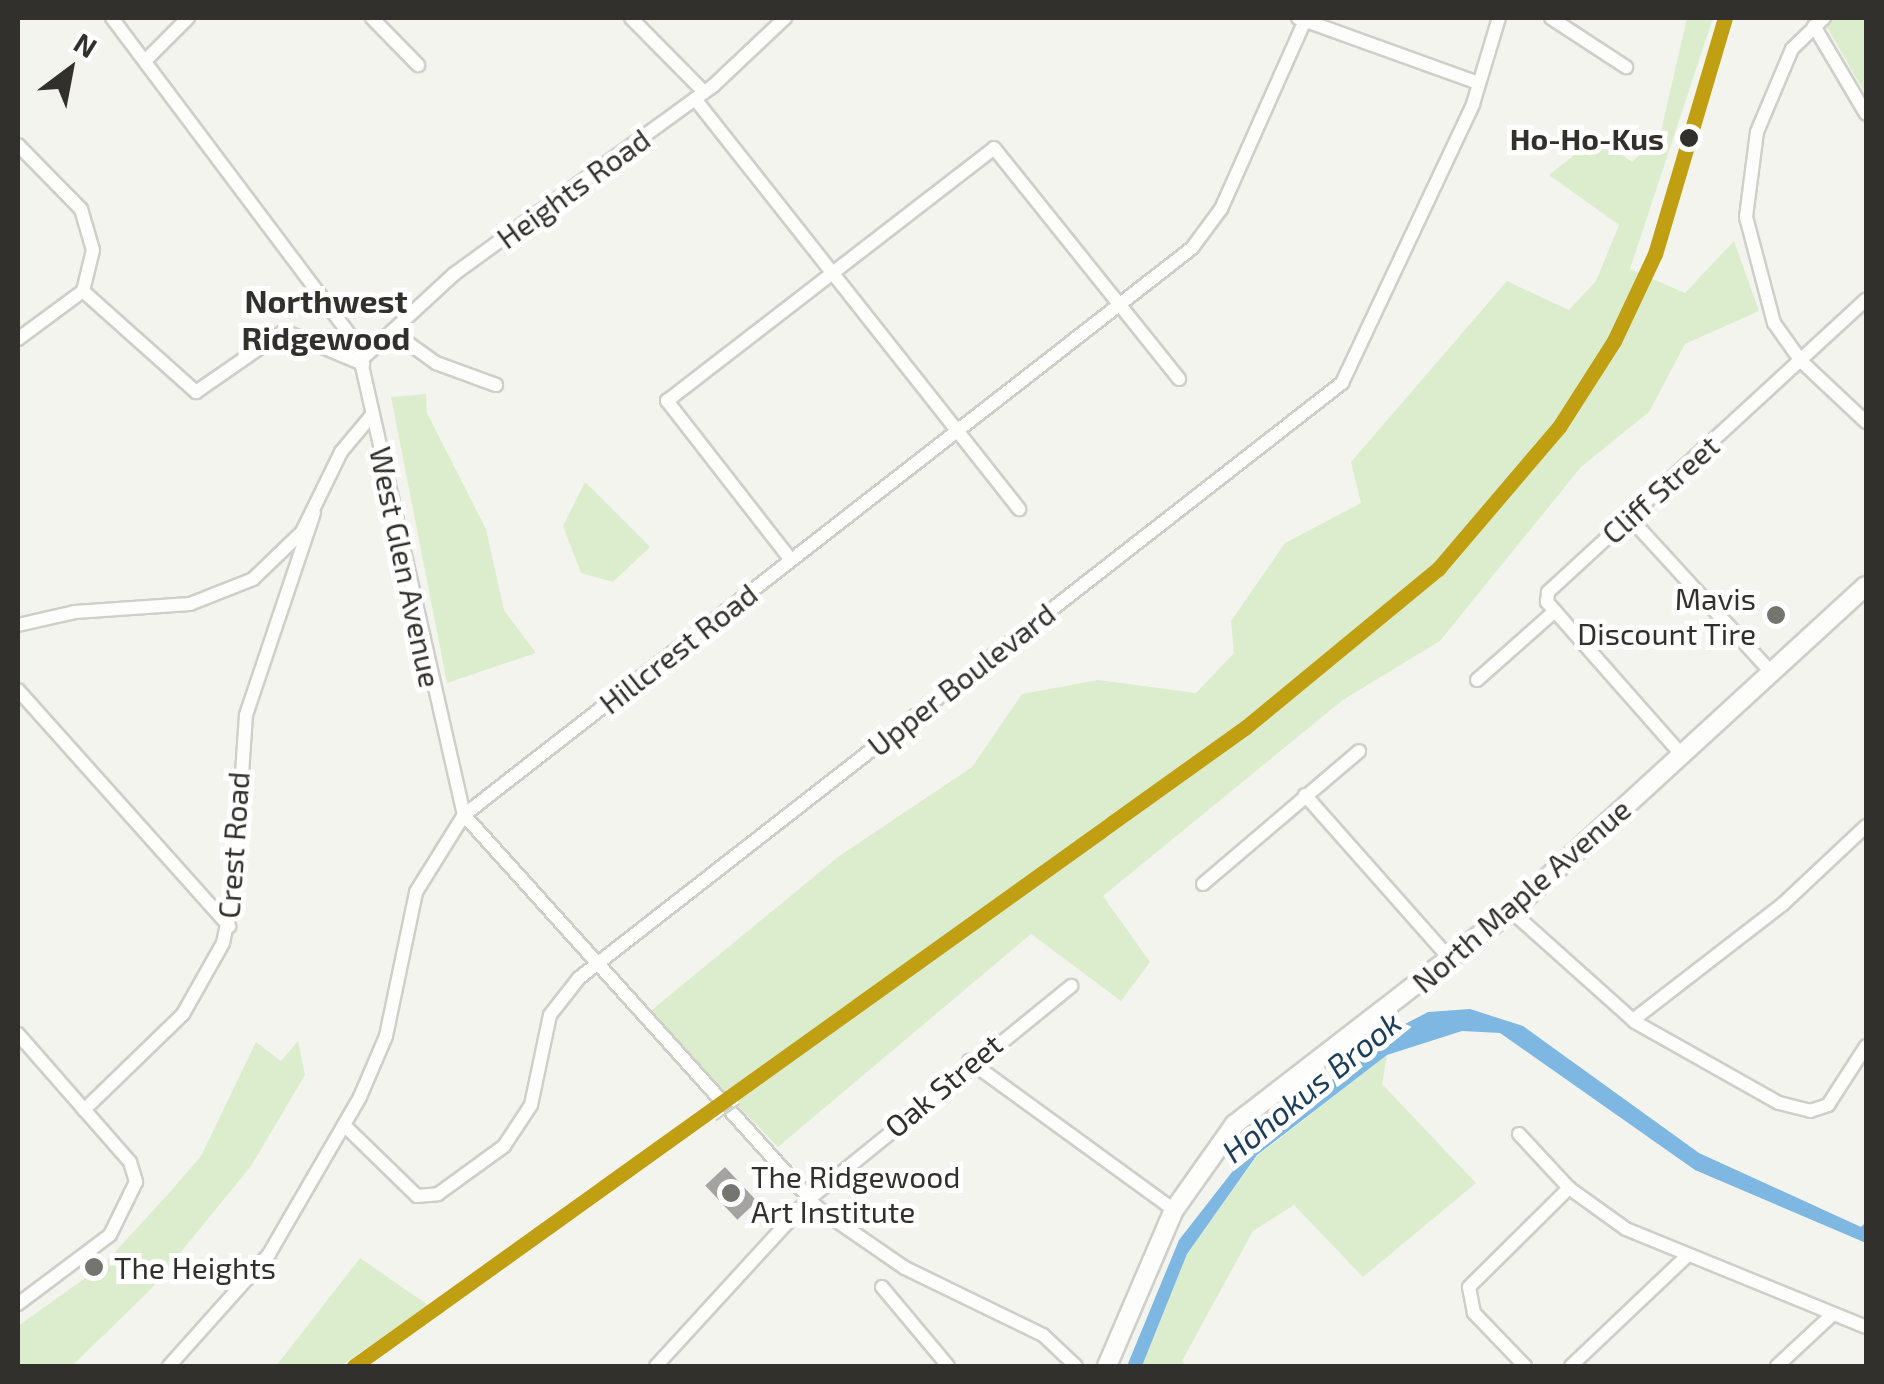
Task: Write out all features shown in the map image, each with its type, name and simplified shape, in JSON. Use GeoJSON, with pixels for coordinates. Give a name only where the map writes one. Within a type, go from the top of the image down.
{"type":"FeatureCollection","features":[{"type":"Feature","properties":{"kind":"main road","name":"North Maple Avenue"},"geometry":{"type":"LineString","coordinates":[[1107,1366],[1174,1210],[1259,1100],[1452,961],[1866,586]]}},
{"type":"Feature","properties":{"kind":"street","name":"West Glen Avenue"},"geometry":{"type":"LineString","coordinates":[[112,18],[362,362],[464,815],[810,1198],[879,1253],[1043,1335],[1076,1366]]}},
{"type":"Feature","properties":{"kind":"street"},"geometry":{"type":"LineString","coordinates":[[145,60],[188,18]]}},
{"type":"Feature","properties":{"kind":"street"},"geometry":{"type":"LineString","coordinates":[[372,18],[418,64]]}},
{"type":"Feature","properties":{"kind":"street"},"geometry":{"type":"LineString","coordinates":[[631,18],[700,96],[831,274],[954,433],[1019,509]]}},
{"type":"Feature","properties":{"kind":"street","name":"Heights Road"},"geometry":{"type":"LineString","coordinates":[[362,362],[454,274],[700,96],[785,18]]}},
{"type":"Feature","properties":{"kind":"street"},"geometry":{"type":"LineString","coordinates":[[1303,18],[1479,83]]}},
{"type":"Feature","properties":{"kind":"street","name":"Hillcrest Road"},"geometry":{"type":"LineString","coordinates":[[170,1366],[269,1254],[344,1125],[386,1036],[416,892],[464,815],[1192,248],[1221,209],[1303,18]]}},
{"type":"Feature","properties":{"kind":"street","name":"Upper Boulevard"},"geometry":{"type":"LineString","coordinates":[[344,1125],[408,1193],[438,1194],[514,1135],[530,1106],[550,1015],[596,964],[1342,383],[1479,83],[1498,18]]}},
{"type":"Feature","properties":{"kind":"street"},"geometry":{"type":"LineString","coordinates":[[1550,18],[1626,67]]}},
{"type":"Feature","properties":{"kind":"street"},"geometry":{"type":"LineString","coordinates":[[1866,114],[1819,22],[1774,88],[1746,192],[1749,243],[1766,301],[1801,361],[1866,422]]}},
{"type":"Feature","properties":{"kind":"street"},"geometry":{"type":"LineString","coordinates":[[18,145],[87,220],[94,250],[83,290],[18,339]]}},
{"type":"Feature","properties":{"kind":"street"},"geometry":{"type":"LineString","coordinates":[[790,560],[668,401],[994,148],[1178,379]]}},
{"type":"Feature","properties":{"kind":"street"},"geometry":{"type":"LineString","coordinates":[[83,290],[196,392],[284,332],[362,362]]}},
{"type":"Feature","properties":{"kind":"street","name":"Cliff Street"},"geometry":{"type":"LineString","coordinates":[[1477,680],[1555,611],[1548,592],[1866,300]]}},
{"type":"Feature","properties":{"kind":"street"},"geometry":{"type":"LineString","coordinates":[[18,324],[46,319]]}},
{"type":"Feature","properties":{"kind":"street"},"geometry":{"type":"LineString","coordinates":[[393,332],[436,363],[496,385]]}},
{"type":"Feature","properties":{"kind":"street"},"geometry":{"type":"LineString","coordinates":[[18,625],[212,598],[271,565],[314,513],[340,452],[372,415]]}},
{"type":"Feature","properties":{"kind":"street","name":"Crest Road"},"geometry":{"type":"LineString","coordinates":[[84,1110],[183,1014],[228,926],[246,715],[314,513]]}},
{"type":"Feature","properties":{"kind":"street"},"geometry":{"type":"LineString","coordinates":[[1629,517],[1772,673]]}},
{"type":"Feature","properties":{"kind":"street"},"geometry":{"type":"LineString","coordinates":[[1555,611],[1682,754]]}},
{"type":"Feature","properties":{"kind":"street"},"geometry":{"type":"LineString","coordinates":[[18,690],[228,926]]}},
{"type":"Feature","properties":{"kind":"street"},"geometry":{"type":"LineString","coordinates":[[1204,884],[1359,751]]}},
{"type":"Feature","properties":{"kind":"street"},"geometry":{"type":"LineString","coordinates":[[1305,795],[1452,961]]}},
{"type":"Feature","properties":{"kind":"street"},"geometry":{"type":"LineString","coordinates":[[1633,1020],[1782,904],[1866,826]]}},
{"type":"Feature","properties":{"kind":"street"},"geometry":{"type":"LineString","coordinates":[[1510,911],[1633,1020],[1733,1082],[1810,1112],[1831,1102],[1866,1046]]}},
{"type":"Feature","properties":{"kind":"street","name":"Oak Street"},"geometry":{"type":"LineString","coordinates":[[656,1366],[810,1198],[970,1061],[1071,986]]}},
{"type":"Feature","properties":{"kind":"street"},"geometry":{"type":"LineString","coordinates":[[18,1034],[130,1162],[133,1193],[100,1244],[18,1304]]}},
{"type":"Feature","properties":{"kind":"street"},"geometry":{"type":"LineString","coordinates":[[970,1061],[1174,1210]]}},
{"type":"Feature","properties":{"kind":"street"},"geometry":{"type":"LineString","coordinates":[[1519,1134],[1569,1188],[1626,1229],[1866,1327]]}},
{"type":"Feature","properties":{"kind":"street"},"geometry":{"type":"LineString","coordinates":[[1525,1366],[1474,1313],[1469,1287],[1569,1188]]}},
{"type":"Feature","properties":{"kind":"street"},"geometry":{"type":"LineString","coordinates":[[1571,1366],[1687,1256]]}},
{"type":"Feature","properties":{"kind":"street"},"geometry":{"type":"LineString","coordinates":[[882,1287],[948,1366]]}},
{"type":"Feature","properties":{"kind":"street"},"geometry":{"type":"LineString","coordinates":[[1777,1366],[1832,1314]]}},
{"type":"Feature","properties":{"kind":"green space"},"geometry":{"type":"Polygon","coordinates":[[[1687,18],[1713,18],[1630,269],[1685,293],[1734,241],[1759,311],[1685,344],[1649,412],[1581,467],[1440,641],[1343,700],[1103,896],[1150,962],[1121,1001],[1031,934],[778,1147],[648,1013],[838,857],[972,767],[1022,694],[1098,680],[1196,693],[1234,653],[1231,621],[1285,543],[1361,503],[1351,462],[1507,281],[1569,310],[1596,281],[1619,225],[1549,175],[1597,137],[1632,162],[1660,135],[1687,18]]]}},
{"type":"Feature","properties":{"kind":"green space"},"geometry":{"type":"Polygon","coordinates":[[[1829,18],[1866,18],[1866,95],[1827,27],[1829,18]]]}},
{"type":"Feature","properties":{"kind":"green space"},"geometry":{"type":"Polygon","coordinates":[[[426,394],[427,413],[486,529],[504,610],[536,653],[447,683],[391,397],[426,394]]]}},
{"type":"Feature","properties":{"kind":"green space"},"geometry":{"type":"Polygon","coordinates":[[[585,482],[650,547],[613,582],[581,573],[563,526],[585,482]]]}},
{"type":"Feature","properties":{"kind":"green space"},"geometry":{"type":"Polygon","coordinates":[[[298,1041],[305,1075],[251,1166],[150,1290],[72,1366],[18,1366],[18,1326],[102,1266],[201,1156],[256,1042],[281,1061],[298,1041]]]}},
{"type":"Feature","properties":{"kind":"green space"},"geometry":{"type":"Polygon","coordinates":[[[1387,1055],[1382,1084],[1476,1183],[1363,1277],[1294,1205],[1253,1231],[1182,1361],[1187,1366],[1142,1366],[1187,1254],[1257,1156],[1387,1055]]]}},
{"type":"Feature","properties":{"kind":"green space"},"geometry":{"type":"Polygon","coordinates":[[[360,1258],[428,1305],[341,1366],[276,1366],[360,1258]]]}},
{"type":"Feature","properties":{"kind":"water"},"geometry":{"type":"Polygon","coordinates":[[[1470,1009],[1523,1026],[1699,1153],[1861,1227],[1866,1222],[1866,1243],[1695,1170],[1500,1033],[1462,1031],[1387,1055],[1257,1155],[1187,1254],[1142,1366],[1127,1366],[1179,1240],[1250,1149],[1386,1034],[1428,1012],[1470,1009]]]}},
{"type":"Feature","properties":{"kind":"building","name":"The Ridgewood Art Institute"},"geometry":{"type":"Polygon","coordinates":[[[725,1167],[757,1201],[737,1220],[705,1185],[725,1167]]]}},
{"type":"Feature","properties":{"kind":"railway"},"geometry":{"type":"LineString","coordinates":[[714,1118],[738,1101]]}},
{"type":"Feature","properties":{"kind":"transit line"},"geometry":{"type":"LineString","coordinates":[[354,1366],[1246,727],[1438,569],[1559,427],[1614,341],[1655,254],[1725,18]]}},
{"type":"Feature","properties":{"kind":"place","name":"Ho-Ho-Kus"},"geometry":{"type":"Point","coordinates":[1689,138]}},
{"type":"Feature","properties":{"kind":"place","name":"Mavis Discount Tire"},"geometry":{"type":"Point","coordinates":[1776,615]}},
{"type":"Feature","properties":{"kind":"place","name":"The Ridgewood Art Institute"},"geometry":{"type":"Point","coordinates":[731,1193]}},
{"type":"Feature","properties":{"kind":"place","name":"The Heights"},"geometry":{"type":"Point","coordinates":[94,1267]}},
{"type":"Feature","properties":{"kind":"district","name":"Northwest Ridgewood"},"geometry":{"type":"Point","coordinates":[326,320]}},
{"type":"Feature","properties":{"kind":"water label","name":"Hohokus Brook"},"geometry":{"type":"Point","coordinates":[1311,1086]}}]}
